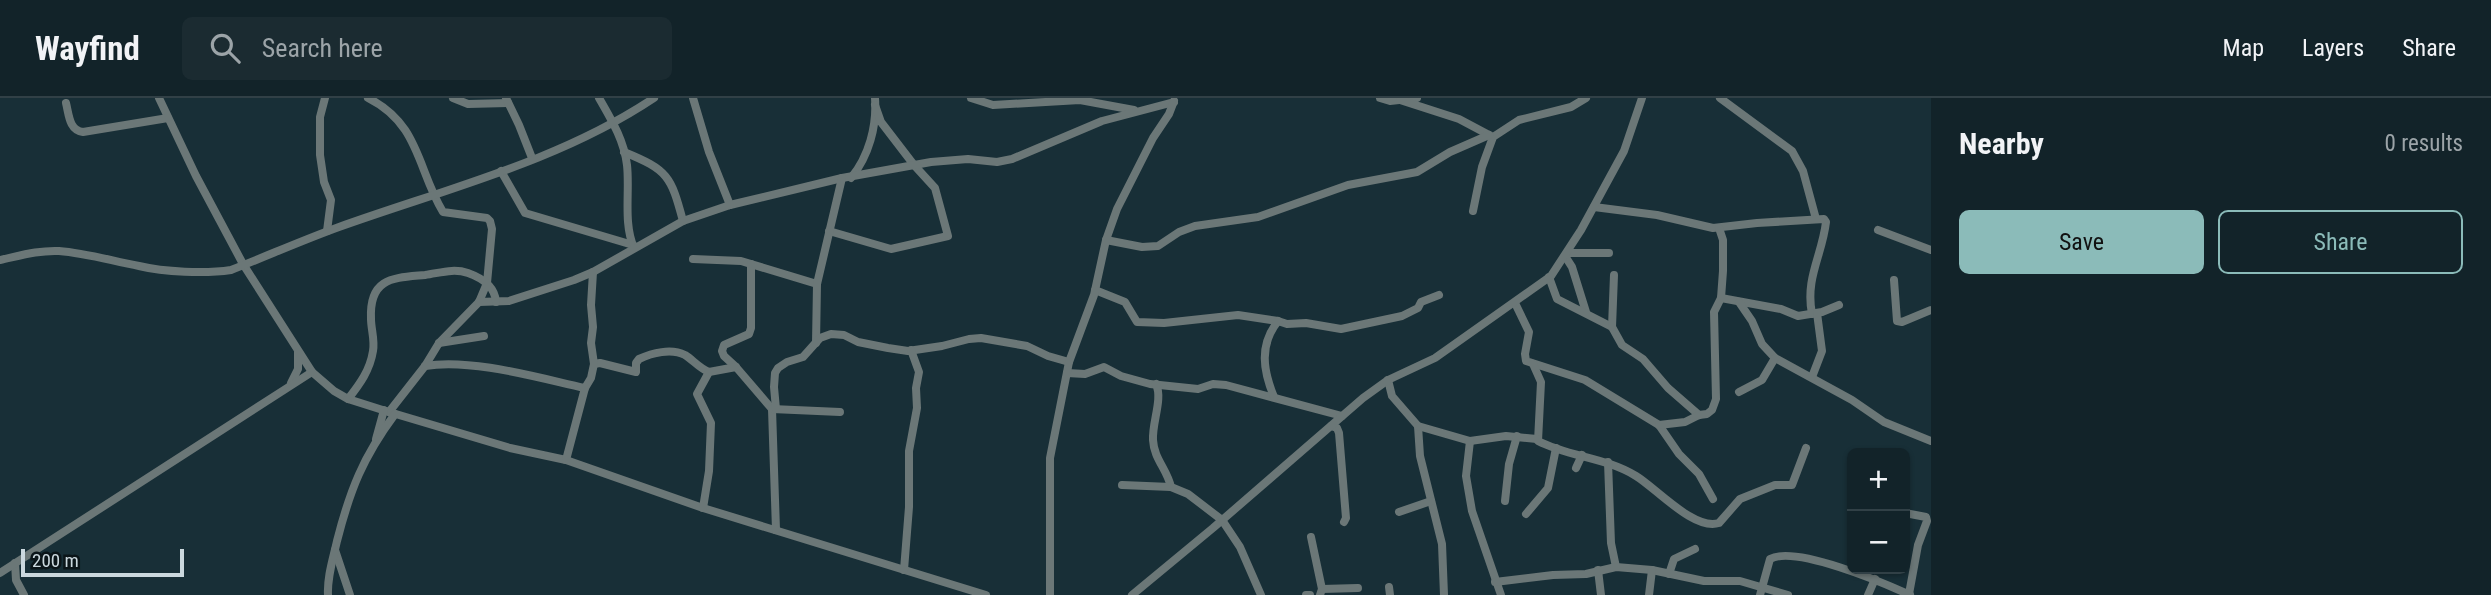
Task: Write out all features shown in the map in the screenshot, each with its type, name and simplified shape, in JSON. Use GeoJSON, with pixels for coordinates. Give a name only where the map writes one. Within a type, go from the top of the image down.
{"type":"FeatureCollection","features":[{"type":"Feature","properties":{"kind":"street"},"geometry":{"type":"LineString","coordinates":[[159,98],[243,264],[312,372],[334,391],[348,399],[510,448],[566,460],[703,508],[904,570],[962,592],[986,595]]}},
{"type":"Feature","properties":{"kind":"street"},"geometry":{"type":"LineString","coordinates":[[325,98],[320,117],[320,155],[321,170],[331,200],[327,231]]}},
{"type":"Feature","properties":{"kind":"street"},"geometry":{"type":"LineString","coordinates":[[328,595],[335,550],[357,476],[389,412],[425,366],[439,343],[479,302],[487,283],[491,236],[490,221],[444,213],[434,195],[418,149],[394,116],[368,98]]}},
{"type":"Feature","properties":{"kind":"street"},"geometry":{"type":"LineString","coordinates":[[453,98],[468,104],[507,100],[531,158]]}},
{"type":"Feature","properties":{"kind":"street"},"geometry":{"type":"LineString","coordinates":[[600,98],[614,123],[624,152],[633,246]]}},
{"type":"Feature","properties":{"kind":"street"},"geometry":{"type":"LineString","coordinates":[[0,260],[58,251],[155,268],[216,272],[502,171],[614,123],[654,98]]}},
{"type":"Feature","properties":{"kind":"street"},"geometry":{"type":"LineString","coordinates":[[693,98],[709,152],[730,205]]}},
{"type":"Feature","properties":{"kind":"street"},"geometry":{"type":"LineString","coordinates":[[971,98],[993,105],[1080,100],[1135,110]]}},
{"type":"Feature","properties":{"kind":"street"},"geometry":{"type":"LineString","coordinates":[[1380,98],[1400,100],[1460,119],[1491,136]]}},
{"type":"Feature","properties":{"kind":"street"},"geometry":{"type":"LineString","coordinates":[[1400,100],[1418,98]]}},
{"type":"Feature","properties":{"kind":"street"},"geometry":{"type":"LineString","coordinates":[[1106,240],[1142,247],[1158,246],[1195,226],[1258,217],[1348,185],[1417,172],[1471,141],[1491,136],[1519,120],[1571,107],[1586,98]]}},
{"type":"Feature","properties":{"kind":"street"},"geometry":{"type":"LineString","coordinates":[[1132,595],[1388,380],[1435,358],[1549,277],[1566,254],[1624,151],[1642,98]]}},
{"type":"Feature","properties":{"kind":"street"},"geometry":{"type":"LineString","coordinates":[[1720,98],[1791,151],[1803,171],[1816,219]]}},
{"type":"Feature","properties":{"kind":"street"},"geometry":{"type":"LineString","coordinates":[[479,302],[509,301],[593,272],[633,246],[683,221],[730,205],[914,165],[955,159],[997,162],[1012,159],[1102,121],[1174,100]]}},
{"type":"Feature","properties":{"kind":"street"},"geometry":{"type":"LineString","coordinates":[[1050,595],[1050,458],[1069,362],[1096,290],[1106,240],[1124,195],[1174,100]]}},
{"type":"Feature","properties":{"kind":"street"},"geometry":{"type":"LineString","coordinates":[[829,231],[891,249],[948,236],[934,188],[881,122],[875,101]]}},
{"type":"Feature","properties":{"kind":"street"},"geometry":{"type":"LineString","coordinates":[[816,343],[817,284],[829,231],[847,178],[861,165],[869,146],[875,101]]}},
{"type":"Feature","properties":{"kind":"street"},"geometry":{"type":"LineString","coordinates":[[66,103],[72,126],[76,131],[83,132],[168,117]]}},
{"type":"Feature","properties":{"kind":"street"},"geometry":{"type":"LineString","coordinates":[[1473,211],[1491,136]]}},
{"type":"Feature","properties":{"kind":"street"},"geometry":{"type":"LineString","coordinates":[[624,152],[656,167],[671,180],[683,221]]}},
{"type":"Feature","properties":{"kind":"street"},"geometry":{"type":"LineString","coordinates":[[502,171],[525,213],[633,246]]}},
{"type":"Feature","properties":{"kind":"street"},"geometry":{"type":"LineString","coordinates":[[1594,206],[1719,228],[1824,219],[1826,222],[1810,292],[1822,351],[1812,377]]}},
{"type":"Feature","properties":{"kind":"street"},"geometry":{"type":"LineString","coordinates":[[1658,425],[1685,422],[1707,414],[1712,410],[1716,399],[1714,312],[1721,298],[1723,254],[1723,240],[1719,228]]}},
{"type":"Feature","properties":{"kind":"street"},"geometry":{"type":"LineString","coordinates":[[1878,230],[1931,250]]}},
{"type":"Feature","properties":{"kind":"street"},"geometry":{"type":"LineString","coordinates":[[1566,254],[1609,253]]}},
{"type":"Feature","properties":{"kind":"street"},"geometry":{"type":"LineString","coordinates":[[1566,254],[1586,312]]}},
{"type":"Feature","properties":{"kind":"street"},"geometry":{"type":"LineString","coordinates":[[693,259],[723,259],[751,264],[817,284]]}},
{"type":"Feature","properties":{"kind":"street"},"geometry":{"type":"LineString","coordinates":[[751,264],[751,328],[749,334],[724,345],[724,356],[774,409],[840,412]]}},
{"type":"Feature","properties":{"kind":"street"},"geometry":{"type":"LineString","coordinates":[[348,399],[361,383],[370,363],[373,340],[371,312],[381,285],[390,279],[456,270],[477,276],[487,283],[494,290],[496,302]]}},
{"type":"Feature","properties":{"kind":"street"},"geometry":{"type":"LineString","coordinates":[[566,460],[594,364],[590,305],[593,272]]}},
{"type":"Feature","properties":{"kind":"street"},"geometry":{"type":"LineString","coordinates":[[1612,327],[1614,275]]}},
{"type":"Feature","properties":{"kind":"street"},"geometry":{"type":"LineString","coordinates":[[1549,277],[1557,299],[1612,327],[1622,345],[1643,359],[1668,388],[1699,415]]}},
{"type":"Feature","properties":{"kind":"street"},"geometry":{"type":"LineString","coordinates":[[1894,280],[1898,321],[1902,323],[1931,310]]}},
{"type":"Feature","properties":{"kind":"street"},"geometry":{"type":"LineString","coordinates":[[1096,290],[1125,302],[1137,322],[1164,323],[1238,315],[1287,324],[1306,323],[1341,329],[1402,316],[1418,308],[1421,302],[1439,295]]}},
{"type":"Feature","properties":{"kind":"street"},"geometry":{"type":"LineString","coordinates":[[1721,298],[1781,309],[1798,316],[1815,314],[1839,305]]}},
{"type":"Feature","properties":{"kind":"street"},"geometry":{"type":"LineString","coordinates":[[1739,302],[1752,321],[1762,344],[1774,358],[1852,400],[1884,422],[1931,441]]}},
{"type":"Feature","properties":{"kind":"street"},"geometry":{"type":"LineString","coordinates":[[1515,303],[1529,332],[1525,358],[1534,364],[1585,380],[1658,425],[1679,454],[1699,474],[1713,499]]}},
{"type":"Feature","properties":{"kind":"street"},"geometry":{"type":"LineString","coordinates":[[1274,397],[1263,358],[1267,339],[1278,321]]}},
{"type":"Feature","properties":{"kind":"street"},"geometry":{"type":"LineString","coordinates":[[776,530],[775,373],[783,364],[803,357],[825,336],[837,334],[888,348],[911,350],[981,338],[1027,346],[1069,362]]}},
{"type":"Feature","properties":{"kind":"street"},"geometry":{"type":"LineString","coordinates":[[439,343],[484,337]]}},
{"type":"Feature","properties":{"kind":"street"},"geometry":{"type":"LineString","coordinates":[[288,387],[298,369],[298,349]]}},
{"type":"Feature","properties":{"kind":"street"},"geometry":{"type":"LineString","coordinates":[[904,570],[909,507],[909,451],[917,408],[916,385],[919,372],[911,350]]}},
{"type":"Feature","properties":{"kind":"street"},"geometry":{"type":"LineString","coordinates":[[594,364],[600,363],[636,372],[639,359],[666,351],[685,355],[697,367],[709,372],[736,366]]}},
{"type":"Feature","properties":{"kind":"street"},"geometry":{"type":"LineString","coordinates":[[1739,392],[1762,380],[1774,358]]}},
{"type":"Feature","properties":{"kind":"street"},"geometry":{"type":"LineString","coordinates":[[425,366],[446,363],[469,365],[585,388]]}},
{"type":"Feature","properties":{"kind":"street"},"geometry":{"type":"LineString","coordinates":[[1534,364],[1541,382],[1537,439]]}},
{"type":"Feature","properties":{"kind":"street"},"geometry":{"type":"LineString","coordinates":[[1067,373],[1085,374],[1104,367],[1121,376],[1156,384],[1198,389],[1213,384],[1226,385],[1342,416]]}},
{"type":"Feature","properties":{"kind":"street"},"geometry":{"type":"LineString","coordinates":[[0,573],[312,372]]}},
{"type":"Feature","properties":{"kind":"street"},"geometry":{"type":"LineString","coordinates":[[703,508],[709,471],[711,424],[710,416],[697,394],[709,372]]}},
{"type":"Feature","properties":{"kind":"street"},"geometry":{"type":"LineString","coordinates":[[1388,380],[1397,403],[1418,426],[1469,441],[1517,436],[1537,439],[1540,443],[1608,462],[1635,475],[1683,512],[1714,525],[1719,523],[1740,499],[1775,485],[1792,485],[1806,447]]}},
{"type":"Feature","properties":{"kind":"street"},"geometry":{"type":"LineString","coordinates":[[1156,384],[1159,394],[1153,420],[1154,450],[1171,486]]}},
{"type":"Feature","properties":{"kind":"street"},"geometry":{"type":"LineString","coordinates":[[1331,426],[1337,428],[1339,433],[1346,518],[1344,522]]}},
{"type":"Feature","properties":{"kind":"street"},"geometry":{"type":"LineString","coordinates":[[1418,426],[1420,456],[1442,544],[1444,595]]}},
{"type":"Feature","properties":{"kind":"street"},"geometry":{"type":"LineString","coordinates":[[1505,501],[1509,464],[1517,436]]}},
{"type":"Feature","properties":{"kind":"street"},"geometry":{"type":"LineString","coordinates":[[1469,441],[1466,476],[1472,511],[1501,595]]}},
{"type":"Feature","properties":{"kind":"street"},"geometry":{"type":"LineString","coordinates":[[1526,514],[1548,488],[1556,448]]}},
{"type":"Feature","properties":{"kind":"street"},"geometry":{"type":"LineString","coordinates":[[1576,468],[1582,455]]}},
{"type":"Feature","properties":{"kind":"street"},"geometry":{"type":"LineString","coordinates":[[1608,462],[1611,543],[1616,567]]}},
{"type":"Feature","properties":{"kind":"street"},"geometry":{"type":"LineString","coordinates":[[1122,485],[1171,486],[1188,494],[1222,520],[1240,547],[1261,595]]}},
{"type":"Feature","properties":{"kind":"street"},"geometry":{"type":"LineString","coordinates":[[1399,512],[1431,501]]}},
{"type":"Feature","properties":{"kind":"street"},"geometry":{"type":"LineString","coordinates":[[1864,574],[1909,595],[1918,545],[1927,521],[1926,517],[1910,514]]}},
{"type":"Feature","properties":{"kind":"street"},"geometry":{"type":"LineString","coordinates":[[1311,537],[1321,592],[1358,588]]}},
{"type":"Feature","properties":{"kind":"street"},"geometry":{"type":"LineString","coordinates":[[335,550],[350,595]]}},
{"type":"Feature","properties":{"kind":"street"},"geometry":{"type":"LineString","coordinates":[[1669,573],[1674,559],[1695,550]]}},
{"type":"Feature","properties":{"kind":"street"},"geometry":{"type":"LineString","coordinates":[[1761,591],[1770,559],[1778,555],[1847,569]]}},
{"type":"Feature","properties":{"kind":"street"},"geometry":{"type":"LineString","coordinates":[[15,563],[16,580],[24,595]]}},
{"type":"Feature","properties":{"kind":"street"},"geometry":{"type":"LineString","coordinates":[[1495,582],[1553,575],[1586,575],[1616,567],[1652,570],[1704,581],[1740,581],[1761,591],[1788,595]]}},
{"type":"Feature","properties":{"kind":"street"},"geometry":{"type":"LineString","coordinates":[[1598,570],[1601,595]]}},
{"type":"Feature","properties":{"kind":"street"},"geometry":{"type":"LineString","coordinates":[[1649,595],[1652,570]]}},
{"type":"Feature","properties":{"kind":"street"},"geometry":{"type":"LineString","coordinates":[[1868,595],[1875,579]]}}]}
